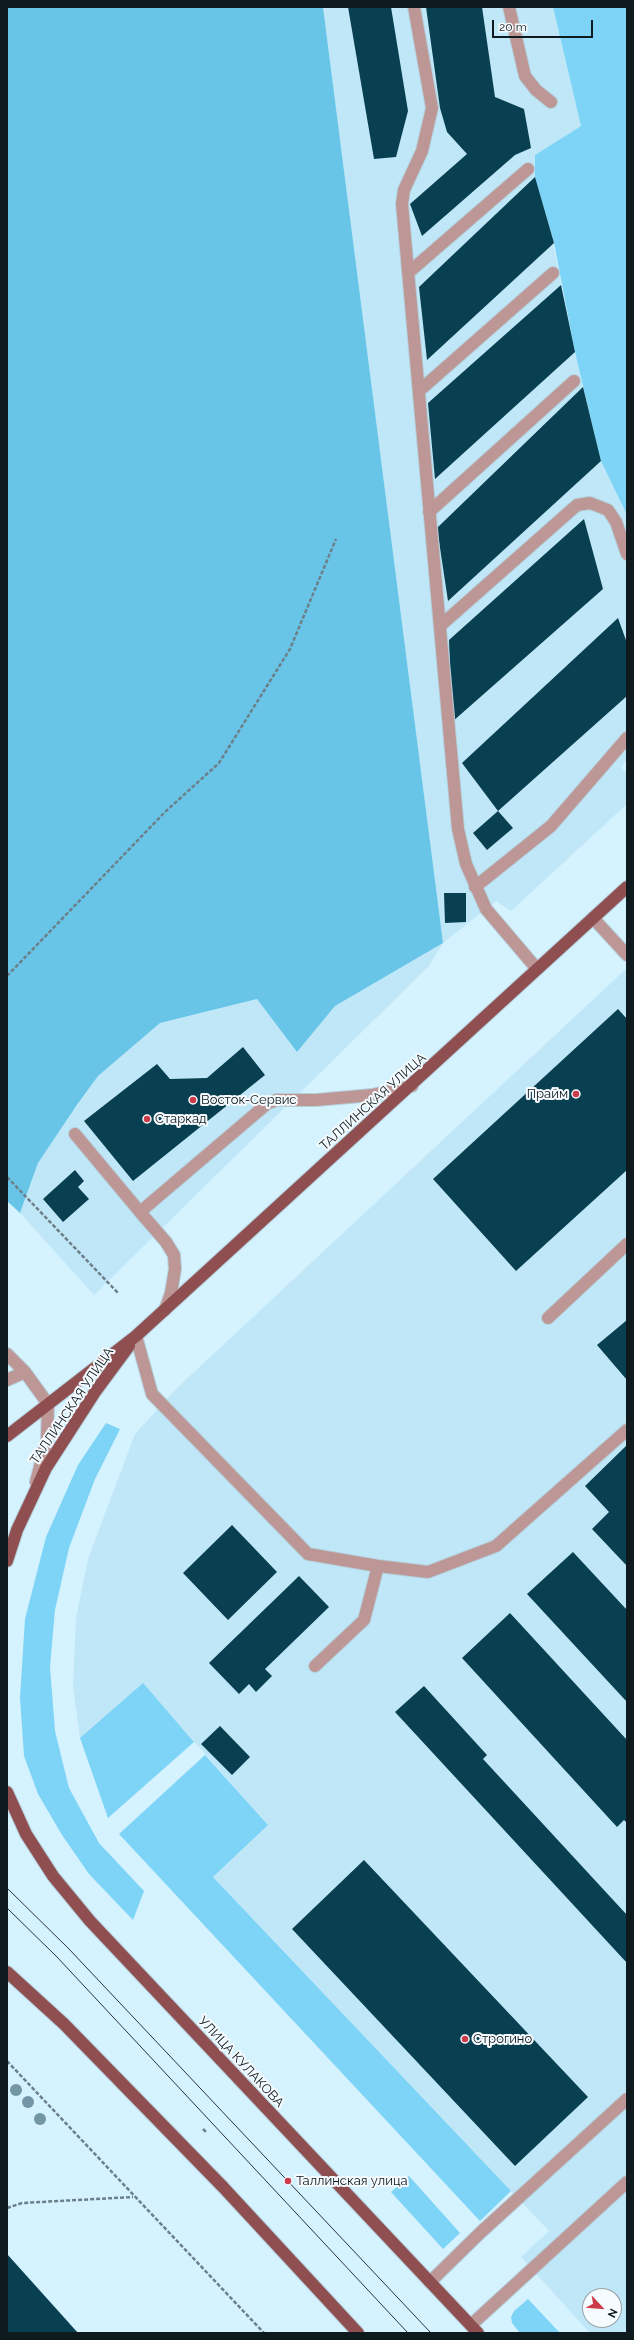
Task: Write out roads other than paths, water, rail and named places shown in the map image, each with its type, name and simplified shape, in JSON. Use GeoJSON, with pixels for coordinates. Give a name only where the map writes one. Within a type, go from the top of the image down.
{"type":"FeatureCollection","features":[{"type":"Feature","properties":{"kind":"main road","name":"ТАЛЛИНСКАЯ УЛИЦА"},"geometry":{"type":"LineString","coordinates":[[7,1436],[136,1336],[412,1086],[627,886]]}},
{"type":"Feature","properties":{"kind":"main road","name":"ТАЛЛИНСКАЯ УЛИЦА"},"geometry":{"type":"LineString","coordinates":[[7,1561],[17,1530],[33,1493],[61,1442],[136,1336]]}},
{"type":"Feature","properties":{"kind":"main road","name":"УЛИЦА КУЛАКОВА"},"geometry":{"type":"LineString","coordinates":[[7,1792],[34,1846],[54,1876],[90,1922],[474,2329]]}},
{"type":"Feature","properties":{"kind":"main road"},"geometry":{"type":"LineString","coordinates":[[7,1972],[64,2024],[218,2181],[358,2333]]}},
{"type":"Feature","properties":{"kind":"lane"},"geometry":{"type":"LineString","coordinates":[[414,7],[432,108],[422,151],[404,190],[402,204],[458,829],[466,864],[475,887],[486,908],[537,970]]}},
{"type":"Feature","properties":{"kind":"lane"},"geometry":{"type":"LineString","coordinates":[[509,7],[525,76],[536,90],[551,102]]}},
{"type":"Feature","properties":{"kind":"lane"},"geometry":{"type":"LineString","coordinates":[[408,273],[528,169]]}},
{"type":"Feature","properties":{"kind":"lane"},"geometry":{"type":"LineString","coordinates":[[419,391],[553,273]]}},
{"type":"Feature","properties":{"kind":"lane"},"geometry":{"type":"LineString","coordinates":[[429,512],[574,381]]}},
{"type":"Feature","properties":{"kind":"lane"},"geometry":{"type":"LineString","coordinates":[[440,626],[577,505],[590,503],[608,510],[616,522],[627,554]]}},
{"type":"Feature","properties":{"kind":"lane"},"geometry":{"type":"LineString","coordinates":[[475,887],[551,826],[627,738]]}},
{"type":"Feature","properties":{"kind":"lane"},"geometry":{"type":"LineString","coordinates":[[592,918],[627,955]]}},
{"type":"Feature","properties":{"kind":"lane"},"geometry":{"type":"LineString","coordinates":[[140,1212],[268,1102],[277,1100],[316,1100],[372,1095],[412,1086]]}},
{"type":"Feature","properties":{"kind":"lane"},"geometry":{"type":"LineString","coordinates":[[75,1134],[166,1242],[174,1255],[175,1269],[171,1293],[165,1310]]}},
{"type":"Feature","properties":{"kind":"lane"},"geometry":{"type":"LineString","coordinates":[[548,1318],[627,1244]]}},
{"type":"Feature","properties":{"kind":"lane"},"geometry":{"type":"LineString","coordinates":[[136,1336],[152,1394],[308,1554],[378,1566],[428,1572],[496,1546],[627,1430]]}},
{"type":"Feature","properties":{"kind":"lane"},"geometry":{"type":"LineString","coordinates":[[7,1354],[25,1372],[48,1404],[47,1439],[33,1493]]}},
{"type":"Feature","properties":{"kind":"lane"},"geometry":{"type":"LineString","coordinates":[[7,1380],[25,1372]]}},
{"type":"Feature","properties":{"kind":"lane"},"geometry":{"type":"LineString","coordinates":[[315,1666],[364,1620],[378,1566]]}},
{"type":"Feature","properties":{"kind":"lane"},"geometry":{"type":"LineString","coordinates":[[430,2282],[480,2233],[627,2099]]}},
{"type":"Feature","properties":{"kind":"lane"},"geometry":{"type":"LineString","coordinates":[[474,2329],[627,2182]]}},
{"type":"Feature","properties":{"kind":"tram line"},"geometry":{"type":"LineString","coordinates":[[7,1888],[69,1949],[431,2333]]}},
{"type":"Feature","properties":{"kind":"tram line"},"geometry":{"type":"LineString","coordinates":[[7,1908],[57,1957],[408,2333]]}},
{"type":"Feature","properties":{"kind":"place","name":"Прайм"},"geometry":{"type":"Point","coordinates":[576,1094]}},
{"type":"Feature","properties":{"kind":"place","name":"Восток-Сервис"},"geometry":{"type":"Point","coordinates":[193,1100]}},
{"type":"Feature","properties":{"kind":"place","name":"Старкад"},"geometry":{"type":"Point","coordinates":[147,1119]}},
{"type":"Feature","properties":{"kind":"place","name":"Строгино"},"geometry":{"type":"Point","coordinates":[465,2039]}},
{"type":"Feature","properties":{"kind":"place","name":"Таллинская улица"},"geometry":{"type":"Point","coordinates":[288,2181]}}]}
